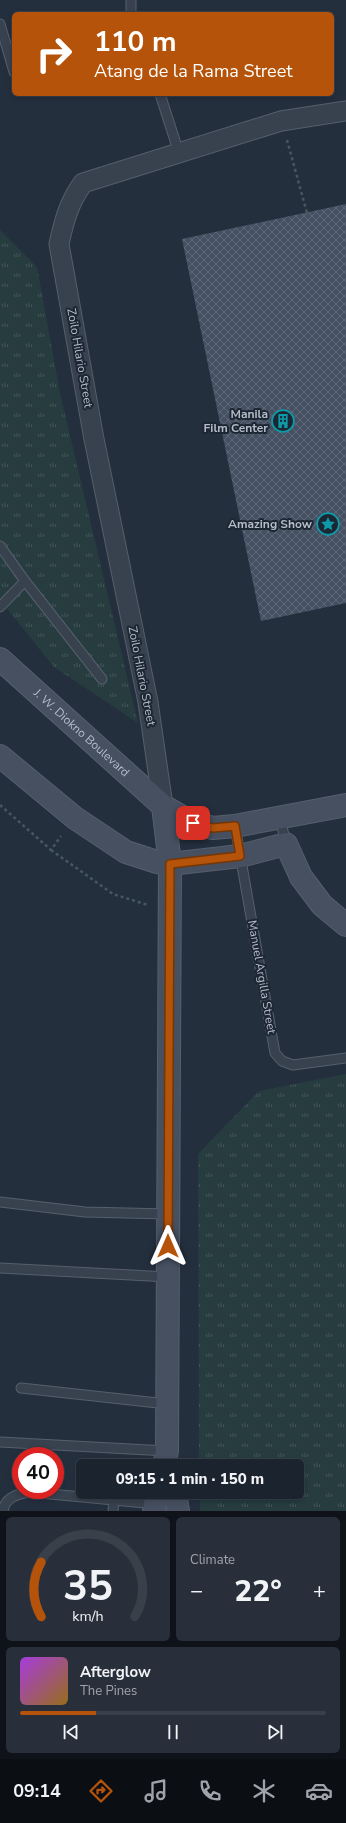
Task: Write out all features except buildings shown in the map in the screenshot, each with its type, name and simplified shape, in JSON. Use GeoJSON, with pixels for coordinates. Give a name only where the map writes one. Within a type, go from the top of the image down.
{"type":"FeatureCollection","features":[{"type":"Feature","properties":{"kind":"street","name":"Zoilo Hilario Street"},"geometry":{"type":"LineString","coordinates":[[163,806],[148,702],[94,439],[59,244],[66,213],[73,197],[83,183],[282,121],[346,111]]}},
{"type":"Feature","properties":{"kind":"street","name":"J. W. Diokno Boulevard"},"geometry":{"type":"LineString","coordinates":[[0,659],[163,806],[193,823],[213,828],[235,826],[346,805]]}},
{"type":"Feature","properties":{"kind":"street"},"geometry":{"type":"LineString","coordinates":[[0,756],[75,818],[126,852],[157,862],[170,864],[240,856],[286,844],[301,877],[322,905],[346,925]]}},
{"type":"Feature","properties":{"kind":"street"},"geometry":{"type":"LineString","coordinates":[[163,806],[170,864],[167,1459]]}},
{"type":"Feature","properties":{"kind":"lane"},"geometry":{"type":"LineString","coordinates":[[131,0],[131,12]]}},
{"type":"Feature","properties":{"kind":"lane"},"geometry":{"type":"LineString","coordinates":[[0,24],[12,65]]}},
{"type":"Feature","properties":{"kind":"lane"},"geometry":{"type":"LineString","coordinates":[[161,96],[180,153]]}},
{"type":"Feature","properties":{"kind":"lane"},"geometry":{"type":"LineString","coordinates":[[0,546],[25,581],[102,679]]}},
{"type":"Feature","properties":{"kind":"lane"},"geometry":{"type":"LineString","coordinates":[[0,607],[25,581]]}},
{"type":"Feature","properties":{"kind":"lane"},"geometry":{"type":"LineString","coordinates":[[280,818],[286,844]]}},
{"type":"Feature","properties":{"kind":"lane","name":"Manuel Argilla Street"},"geometry":{"type":"LineString","coordinates":[[235,826],[275,1053],[282,1061],[293,1065],[346,1058]]}},
{"type":"Feature","properties":{"kind":"lane"},"geometry":{"type":"LineString","coordinates":[[0,1202],[85,1212],[168,1214]]}},
{"type":"Feature","properties":{"kind":"lane"},"geometry":{"type":"LineString","coordinates":[[0,1268],[168,1277]]}},
{"type":"Feature","properties":{"kind":"lane"},"geometry":{"type":"LineString","coordinates":[[21,1388],[167,1404]]}},
{"type":"Feature","properties":{"kind":"lane"},"geometry":{"type":"LineString","coordinates":[[0,1442],[158,1459]]}},
{"type":"Feature","properties":{"kind":"lane"},"geometry":{"type":"LineString","coordinates":[[3,1511],[8,1500],[15,1495],[29,1492],[166,1503]]}},
{"type":"Feature","properties":{"kind":"lane"},"geometry":{"type":"LineString","coordinates":[[113,1511],[114,1500]]}},
{"type":"Feature","properties":{"kind":"path"},"geometry":{"type":"LineString","coordinates":[[282,121],[307,213]]}},
{"type":"Feature","properties":{"kind":"path"},"geometry":{"type":"LineString","coordinates":[[0,805],[51,850],[113,894],[169,912]]}},
{"type":"Feature","properties":{"kind":"path"},"geometry":{"type":"LineString","coordinates":[[51,850],[75,818]]}},
{"type":"Feature","properties":{"kind":"green space"},"geometry":{"type":"Polygon","coordinates":[[[0,230],[37,267],[60,393],[138,723],[54,667],[0,600],[0,230]]]}},
{"type":"Feature","properties":{"kind":"green space"},"geometry":{"type":"Polygon","coordinates":[[[346,1074],[346,1511],[200,1511],[200,1499],[304,1499],[304,1459],[199,1459],[198,1154],[259,1091],[346,1074]]]}},
{"type":"Feature","properties":{"kind":"place","name":"Manila Film Center"},"geometry":{"type":"Point","coordinates":[283,421]}},
{"type":"Feature","properties":{"kind":"place","name":"Amazing Show"},"geometry":{"type":"Point","coordinates":[328,524]}},
{"type":"Feature","properties":{"kind":"route"},"geometry":{"type":"LineString","coordinates":[[168,1246],[170,864],[240,856],[235,826],[213,828],[193,823]]}}]}
